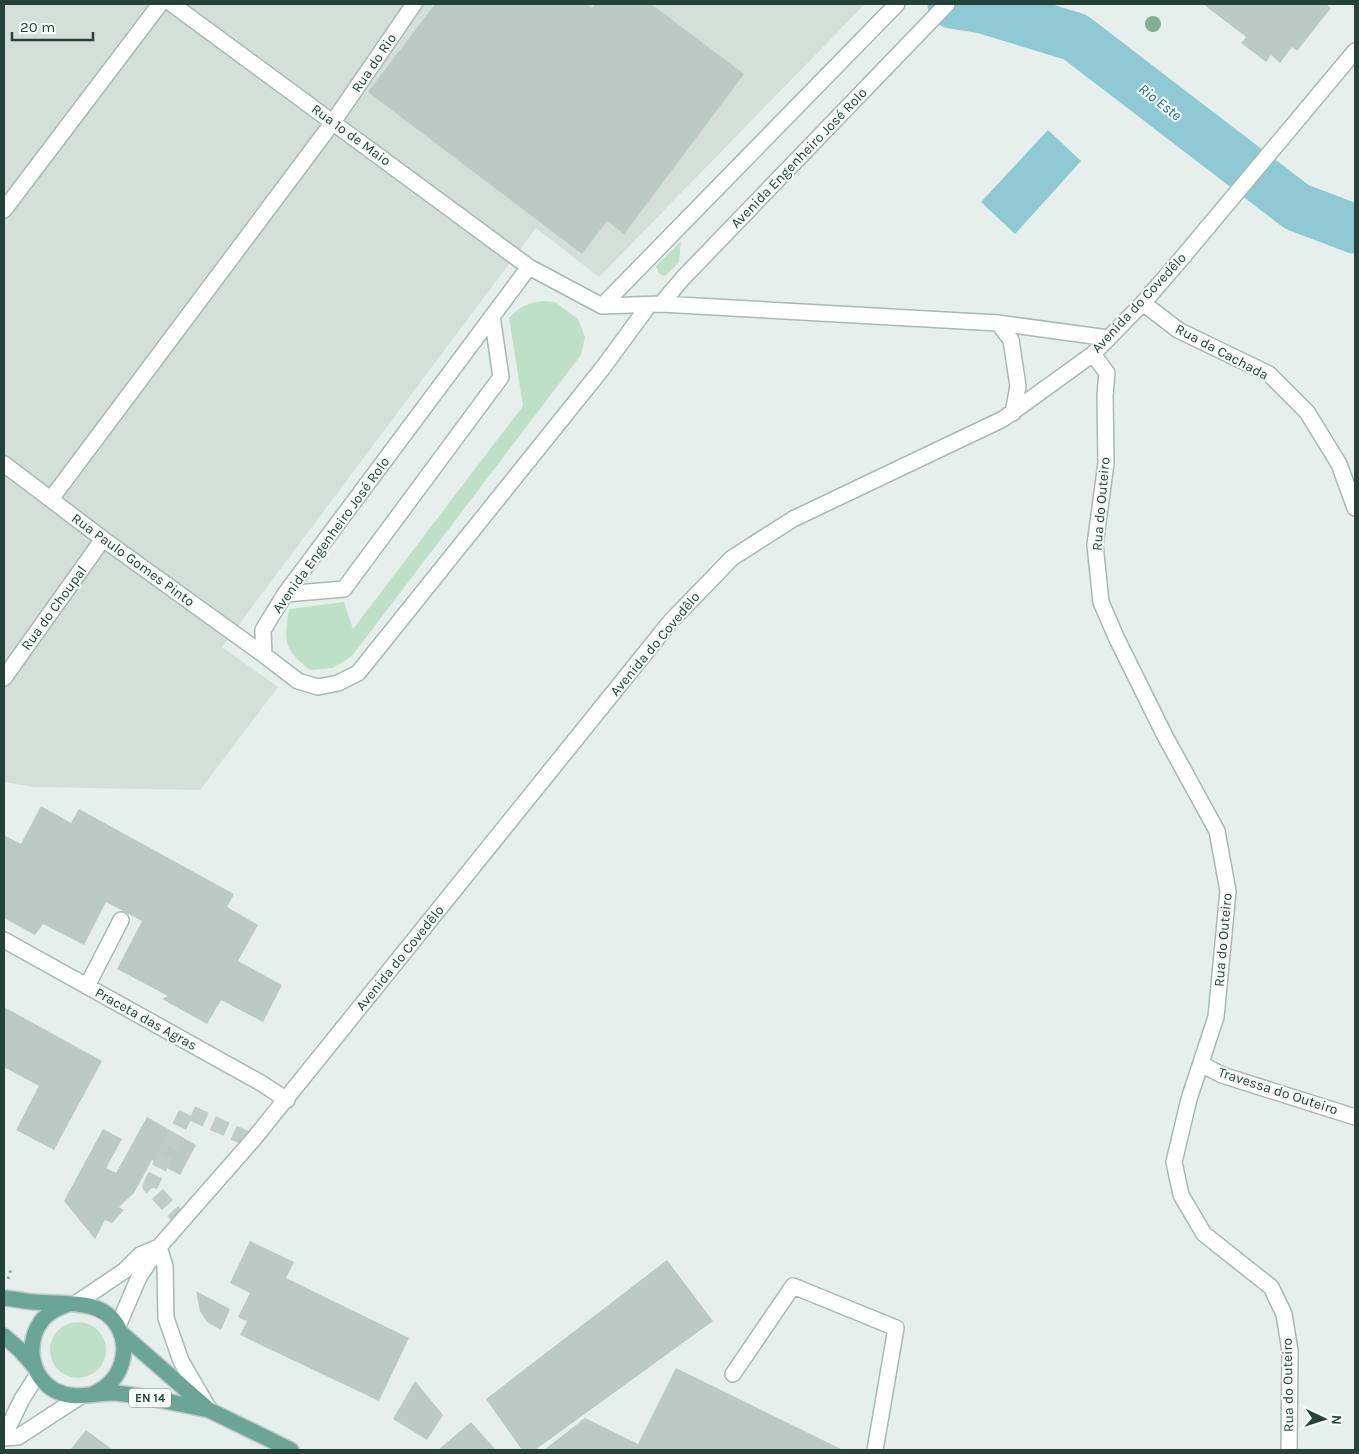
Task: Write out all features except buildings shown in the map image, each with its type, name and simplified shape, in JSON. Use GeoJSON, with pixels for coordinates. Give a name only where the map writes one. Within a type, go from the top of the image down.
{"type":"FeatureCollection","features":[{"type":"Feature","properties":{"kind":"main road","name":"EN 14"},"geometry":{"type":"LineString","coordinates":[[4,1298],[95,1306],[107,1314],[119,1329],[209,1410]]}},
{"type":"Feature","properties":{"kind":"main road"},"geometry":{"type":"LineString","coordinates":[[36,1371],[32,1356],[32,1343],[36,1330],[44,1318],[55,1310],[72,1304]]}},
{"type":"Feature","properties":{"kind":"main road","name":"EN 14"},"geometry":{"type":"LineString","coordinates":[[85,1396],[107,1386],[116,1376],[122,1364],[124,1350],[119,1329]]}},
{"type":"Feature","properties":{"kind":"main road","name":"EN 14"},"geometry":{"type":"LineString","coordinates":[[4,1336],[20,1350],[44,1382],[55,1390],[67,1395],[85,1396],[113,1393],[142,1396],[209,1410],[291,1450]]}},
{"type":"Feature","properties":{"kind":"street"},"geometry":{"type":"LineString","coordinates":[[4,210],[160,4]]}},
{"type":"Feature","properties":{"kind":"street","name":"Rua 1º de Maio"},"geometry":{"type":"LineString","coordinates":[[172,4],[529,266]]}},
{"type":"Feature","properties":{"kind":"street","name":"Rua do Rio"},"geometry":{"type":"LineString","coordinates":[[51,499],[333,122],[414,4]]}},
{"type":"Feature","properties":{"kind":"street"},"geometry":{"type":"LineString","coordinates":[[602,306],[897,4]]}},
{"type":"Feature","properties":{"kind":"street","name":"Avenida Engenheiro José Rolo"},"geometry":{"type":"LineString","coordinates":[[529,266],[285,594],[263,630],[264,654],[298,681],[318,686],[338,684],[358,673],[655,305],[947,4]]}},
{"type":"Feature","properties":{"kind":"street","name":"Avenida do Covedêlo"},"geometry":{"type":"LineString","coordinates":[[119,1329],[140,1277],[159,1248],[287,1100],[671,621],[732,558],[792,519],[1003,419],[1093,354],[1143,303],[1355,51]]}},
{"type":"Feature","properties":{"kind":"street"},"geometry":{"type":"LineString","coordinates":[[529,266],[602,306],[655,305],[998,324],[1108,338]]}},
{"type":"Feature","properties":{"kind":"street","name":"Rua da Cachada"},"geometry":{"type":"LineString","coordinates":[[1143,303],[1178,330],[1269,374],[1307,412],[1339,464],[1355,508]]}},
{"type":"Feature","properties":{"kind":"street"},"geometry":{"type":"LineString","coordinates":[[285,594],[344,589],[501,378],[492,316]]}},
{"type":"Feature","properties":{"kind":"street"},"geometry":{"type":"LineString","coordinates":[[998,324],[1011,340],[1018,386],[1013,413]]}},
{"type":"Feature","properties":{"kind":"street","name":"Rua do Outeiro"},"geometry":{"type":"LineString","coordinates":[[1093,354],[1107,373],[1105,394],[1106,463],[1095,545],[1101,602],[1116,637],[1165,736],[1217,831],[1228,891],[1216,1017],[1189,1099],[1174,1162],[1181,1195],[1204,1234],[1271,1288],[1284,1314],[1290,1351],[1289,1450]]}},
{"type":"Feature","properties":{"kind":"street","name":"Rua Paulo Gomes Pinto"},"geometry":{"type":"LineString","coordinates":[[4,464],[103,539],[264,654]]}},
{"type":"Feature","properties":{"kind":"street","name":"Rua do Choupal"},"geometry":{"type":"LineString","coordinates":[[4,678],[103,539]]}},
{"type":"Feature","properties":{"kind":"street"},"geometry":{"type":"LineString","coordinates":[[87,986],[122,920]]}},
{"type":"Feature","properties":{"kind":"street","name":"Praceta das Agras"},"geometry":{"type":"LineString","coordinates":[[4,940],[261,1083],[287,1100]]}},
{"type":"Feature","properties":{"kind":"street","name":"Travessa do Outeiro"},"geometry":{"type":"LineString","coordinates":[[1201,1064],[1222,1075],[1355,1117]]}},
{"type":"Feature","properties":{"kind":"street"},"geometry":{"type":"LineString","coordinates":[[72,1304],[124,1271],[140,1255],[159,1248],[165,1266],[166,1318],[181,1361],[209,1410]]}},
{"type":"Feature","properties":{"kind":"street"},"geometry":{"type":"LineString","coordinates":[[733,1374],[793,1286],[896,1328],[875,1450]]}},
{"type":"Feature","properties":{"kind":"street"},"geometry":{"type":"LineString","coordinates":[[36,1371],[4,1437],[18,1437],[85,1396]]}},
{"type":"Feature","properties":{"kind":"shaded area"},"geometry":{"type":"Polygon","coordinates":[[[4,4],[865,4],[599,277],[536,228],[222,647],[278,687],[200,790],[34,787],[4,782],[4,4]]]}},
{"type":"Feature","properties":{"kind":"green space"},"geometry":{"type":"Polygon","coordinates":[[[681,241],[679,262],[665,276],[661,275],[656,266],[681,241]]]}},
{"type":"Feature","properties":{"kind":"green space"},"geometry":{"type":"Polygon","coordinates":[[[544,301],[555,302],[578,319],[585,337],[581,355],[352,656],[333,668],[310,670],[290,650],[286,637],[289,609],[344,602],[353,629],[523,406],[509,318],[525,306],[544,301]]]}},
{"type":"Feature","properties":{"kind":"green space"},"geometry":{"type":"Polygon","coordinates":[[[72,1322],[84,1322],[94,1326],[102,1334],[106,1350],[102,1366],[94,1374],[84,1378],[72,1378],[62,1374],[54,1366],[50,1356],[50,1344],[54,1334],[62,1326],[72,1322]]]}},
{"type":"Feature","properties":{"kind":"water"},"geometry":{"type":"Polygon","coordinates":[[[1048,130],[1081,161],[1015,234],[981,202],[1048,130]]]}},
{"type":"Feature","properties":{"kind":"waterway","name":"Rio Este"},"geometry":{"type":"LineString","coordinates":[[952,4],[983,9],[1075,37],[1297,207],[1355,229]]}},
{"type":"Feature","properties":{"kind":"tunnel"},"geometry":{"type":"LineString","coordinates":[[183,1222],[150,1186],[187,1111],[252,1141]]}}]}
